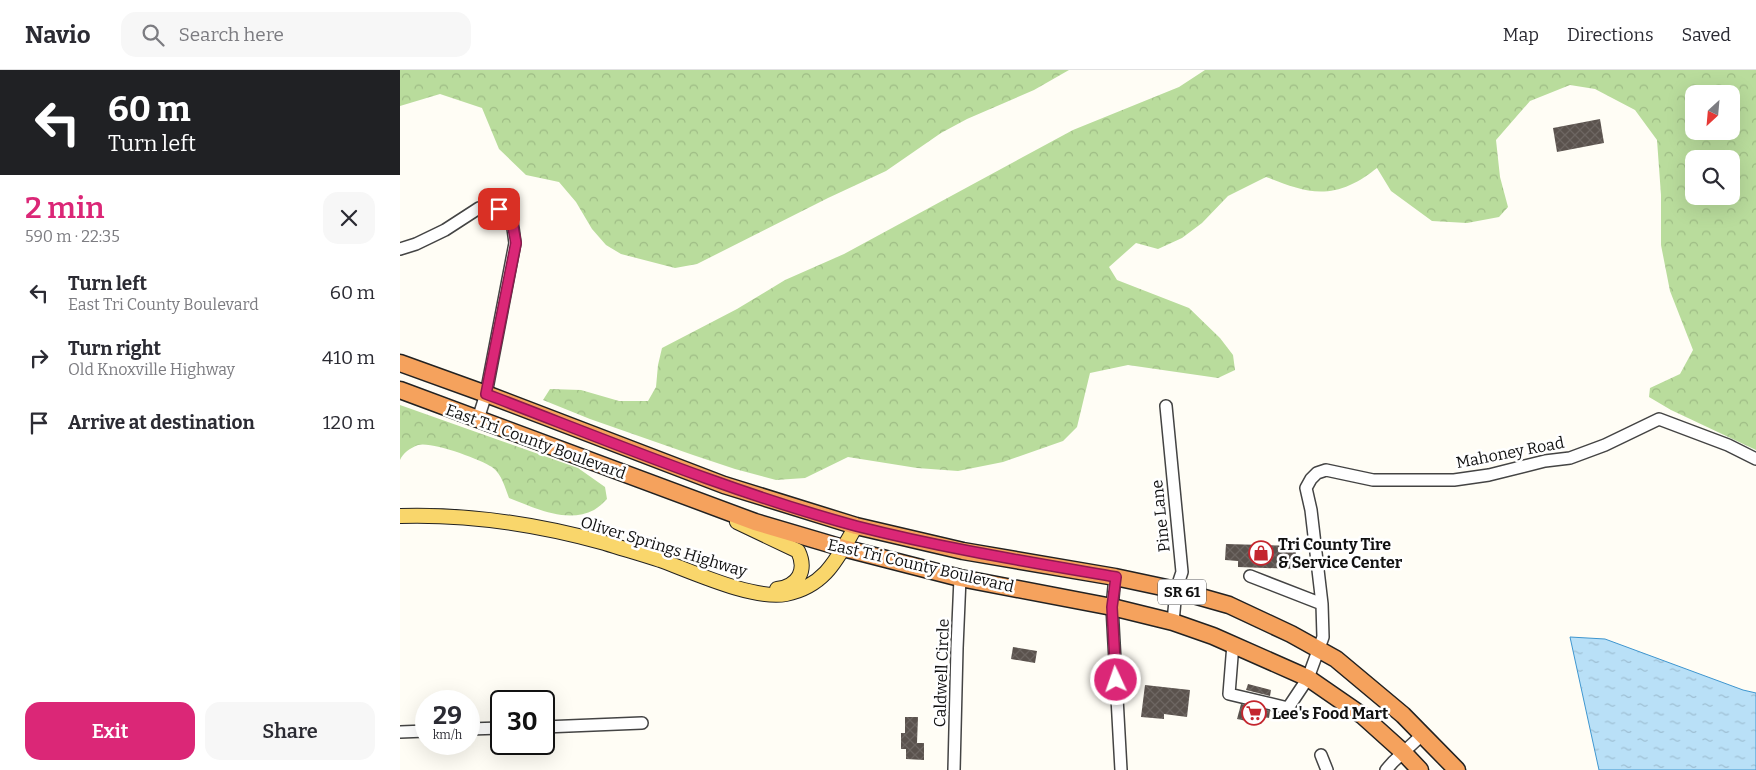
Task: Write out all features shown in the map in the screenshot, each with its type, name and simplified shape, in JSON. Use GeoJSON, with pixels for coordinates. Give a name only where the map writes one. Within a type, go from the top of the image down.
{"type":"FeatureCollection","features":[{"type":"Feature","properties":{"kind":"highway","name":"East Tri County Boulevard"},"geometry":{"type":"LineString","coordinates":[[400,363],[716,482],[856,526],[963,551],[1116,577],[1176,590],[1229,605],[1318,648],[1336,660],[1403,715],[1457,770]]}},
{"type":"Feature","properties":{"kind":"highway","name":"East Tri County Boulevard"},"geometry":{"type":"LineString","coordinates":[[400,390],[755,522],[843,548],[960,578],[1112,607],[1173,622],[1233,644],[1308,678],[1363,716],[1420,770]]}},
{"type":"Feature","properties":{"kind":"main road"},"geometry":{"type":"LineString","coordinates":[[670,491],[798,551],[802,560],[802,568],[798,579],[789,586],[771,590],[727,584]]}},
{"type":"Feature","properties":{"kind":"main road","name":"Oliver Springs Highway"},"geometry":{"type":"LineString","coordinates":[[400,516],[449,517],[545,529],[639,553],[727,584],[765,595],[785,594],[806,588],[821,579],[856,526]]}},
{"type":"Feature","properties":{"kind":"street"},"geometry":{"type":"LineString","coordinates":[[400,249],[445,230],[479,208],[499,209],[512,221],[516,243],[486,394],[478,419]]}},
{"type":"Feature","properties":{"kind":"street","name":"Pine Lane"},"geometry":{"type":"LineString","coordinates":[[1166,406],[1182,572],[1176,590],[1173,622]]}},
{"type":"Feature","properties":{"kind":"street","name":"Mahoney Road"},"geometry":{"type":"LineString","coordinates":[[1233,644],[1229,694],[1288,708],[1308,678],[1323,637],[1322,604],[1311,510],[1306,488],[1311,478],[1317,473],[1326,470],[1373,480],[1454,480],[1489,475],[1545,461],[1570,458],[1605,445],[1659,419],[1728,445],[1756,459]]}},
{"type":"Feature","properties":{"kind":"street"},"geometry":{"type":"LineString","coordinates":[[1250,576],[1322,604]]}},
{"type":"Feature","properties":{"kind":"street"},"geometry":{"type":"LineString","coordinates":[[1116,577],[1112,607],[1121,770]]}},
{"type":"Feature","properties":{"kind":"street","name":"Caldwell Circle"},"geometry":{"type":"LineString","coordinates":[[954,770],[956,648],[960,578]]}},
{"type":"Feature","properties":{"kind":"street"},"geometry":{"type":"LineString","coordinates":[[555,727],[642,723]]}},
{"type":"Feature","properties":{"kind":"street"},"geometry":{"type":"LineString","coordinates":[[400,732],[415,731]]}},
{"type":"Feature","properties":{"kind":"street"},"geometry":{"type":"LineString","coordinates":[[1386,770],[1423,734]]}},
{"type":"Feature","properties":{"kind":"street"},"geometry":{"type":"LineString","coordinates":[[1321,755],[1327,770]]}},
{"type":"Feature","properties":{"kind":"green space"},"geometry":{"type":"Polygon","coordinates":[[[400,70],[1069,70],[1034,90],[967,119],[941,133],[886,171],[697,264],[675,268],[621,254],[606,245],[592,229],[576,202],[559,182],[526,175],[499,149],[482,108],[440,94],[400,106],[400,70]]]}},
{"type":"Feature","properties":{"kind":"green space"},"geometry":{"type":"Polygon","coordinates":[[[1205,70],[1756,70],[1756,450],[1671,410],[1649,397],[1650,388],[1680,374],[1693,350],[1670,291],[1661,245],[1661,195],[1657,140],[1635,110],[1595,89],[1570,85],[1530,101],[1496,140],[1500,177],[1508,207],[1499,217],[1467,223],[1432,221],[1391,191],[1377,168],[1354,183],[1339,189],[1318,192],[1287,185],[1266,177],[1228,196],[1202,223],[1182,238],[1158,249],[1136,243],[1109,267],[1117,280],[1189,308],[1220,338],[1233,355],[1235,370],[1218,378],[1128,365],[1090,373],[1077,427],[1063,441],[1003,462],[958,471],[917,468],[848,457],[805,478],[776,480],[693,455],[590,419],[543,400],[550,389],[581,390],[619,401],[648,401],[656,387],[662,348],[737,309],[785,280],[844,254],[1073,130],[1179,87],[1205,70]]]}},
{"type":"Feature","properties":{"kind":"green space"},"geometry":{"type":"Polygon","coordinates":[[[400,405],[578,468],[605,487],[607,499],[594,510],[584,514],[562,515],[551,513],[509,498],[498,473],[492,467],[467,455],[424,444],[410,449],[400,460],[400,405]]]}},
{"type":"Feature","properties":{"kind":"water"},"geometry":{"type":"Polygon","coordinates":[[[1570,637],[1605,639],[1743,690],[1756,693],[1756,770],[1599,770],[1570,637]]]}},
{"type":"Feature","properties":{"kind":"building"},"geometry":{"type":"Polygon","coordinates":[[[1600,119],[1604,143],[1557,152],[1553,128],[1600,119]]]}},
{"type":"Feature","properties":{"kind":"building","name":"Tri County Tire & Service Center"},"geometry":{"type":"Polygon","coordinates":[[[1226,544],[1296,546],[1296,569],[1238,567],[1238,561],[1225,560],[1226,544]]]}},
{"type":"Feature","properties":{"kind":"building"},"geometry":{"type":"Polygon","coordinates":[[[1013,647],[1037,651],[1035,663],[1011,659],[1013,647]]]}},
{"type":"Feature","properties":{"kind":"building"},"geometry":{"type":"Polygon","coordinates":[[[1248,684],[1271,690],[1270,696],[1246,690],[1248,684]]]}},
{"type":"Feature","properties":{"kind":"building"},"geometry":{"type":"Polygon","coordinates":[[[1145,685],[1190,690],[1187,717],[1164,714],[1164,719],[1141,717],[1145,685]]]}},
{"type":"Feature","properties":{"kind":"building","name":"Lee's Food Mart"},"geometry":{"type":"Polygon","coordinates":[[[1241,704],[1270,711],[1269,718],[1263,717],[1261,724],[1237,719],[1241,704]]]}},
{"type":"Feature","properties":{"kind":"building"},"geometry":{"type":"Polygon","coordinates":[[[905,717],[918,717],[917,743],[924,743],[924,760],[906,759],[906,749],[901,749],[901,733],[905,733],[905,717]]]}},
{"type":"Feature","properties":{"kind":"place","name":"Tri County Tire & Service Center"},"geometry":{"type":"Point","coordinates":[1261,553]}},
{"type":"Feature","properties":{"kind":"place","name":"Lee's Food Mart"},"geometry":{"type":"Point","coordinates":[1254,713]}},
{"type":"Feature","properties":{"kind":"route"},"geometry":{"type":"LineString","coordinates":[[499,209],[512,221],[516,243],[486,394],[724,485],[856,526],[963,551],[1116,577],[1112,607],[1116,680]]}}]}
